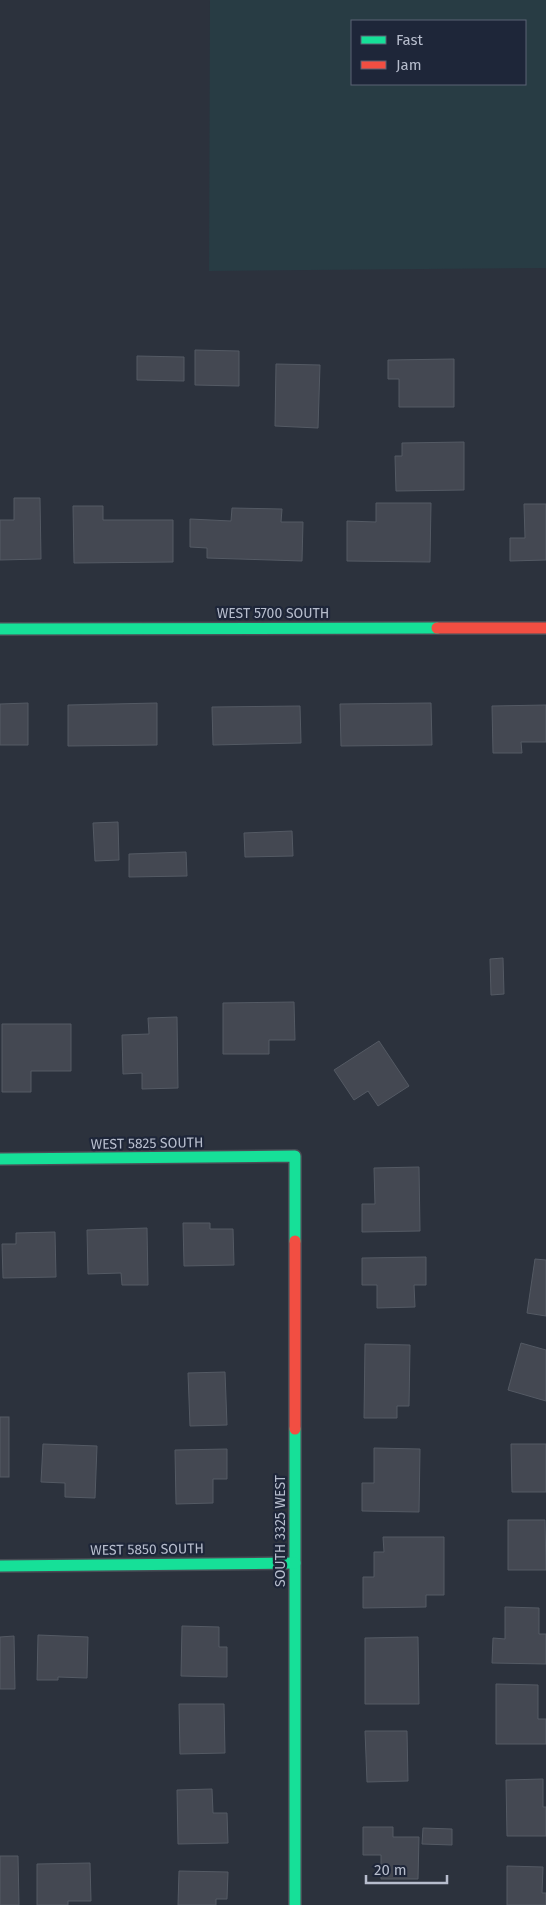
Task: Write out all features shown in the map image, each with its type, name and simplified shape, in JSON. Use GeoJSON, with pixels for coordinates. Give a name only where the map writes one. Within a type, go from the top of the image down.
{"type":"FeatureCollection","features":[{"type":"Feature","properties":{"kind":"street","name":"WEST 5700 SOUTH"},"geometry":{"type":"LineString","coordinates":[[0,628],[546,628]]}},
{"type":"Feature","properties":{"kind":"street","name":"WEST 5825 SOUTH"},"geometry":{"type":"LineString","coordinates":[[0,1160],[294,1156]]}},
{"type":"Feature","properties":{"kind":"street","name":"SOUTH 3325 WEST"},"geometry":{"type":"LineString","coordinates":[[294,1156],[294,1905]]}},
{"type":"Feature","properties":{"kind":"street","name":"WEST 5850 SOUTH"},"geometry":{"type":"LineString","coordinates":[[0,1566],[294,1562]]}},
{"type":"Feature","properties":{"kind":"shaded area"},"geometry":{"type":"Polygon","coordinates":[[[210,0],[546,0],[546,268],[209,271],[210,0]]]}},
{"type":"Feature","properties":{"kind":"building"},"geometry":{"type":"Polygon","coordinates":[[[195,350],[239,351],[239,386],[195,385],[195,350]]]}},
{"type":"Feature","properties":{"kind":"building"},"geometry":{"type":"Polygon","coordinates":[[[137,356],[184,357],[184,381],[137,380],[137,356]]]}},
{"type":"Feature","properties":{"kind":"building"},"geometry":{"type":"Polygon","coordinates":[[[454,359],[454,407],[399,407],[399,379],[388,379],[388,360],[454,359]]]}},
{"type":"Feature","properties":{"kind":"building"},"geometry":{"type":"Polygon","coordinates":[[[276,364],[320,365],[318,428],[275,426],[276,364]]]}},
{"type":"Feature","properties":{"kind":"building"},"geometry":{"type":"Polygon","coordinates":[[[464,442],[464,490],[396,491],[395,456],[402,456],[402,443],[464,442]]]}},
{"type":"Feature","properties":{"kind":"building"},"geometry":{"type":"Polygon","coordinates":[[[14,498],[40,498],[41,559],[0,560],[0,520],[14,520],[14,498]]]}},
{"type":"Feature","properties":{"kind":"building"},"geometry":{"type":"Polygon","coordinates":[[[376,503],[431,503],[430,562],[347,561],[347,521],[376,522],[376,503]]]}},
{"type":"Feature","properties":{"kind":"building"},"geometry":{"type":"Polygon","coordinates":[[[524,504],[546,504],[546,560],[510,561],[510,538],[525,538],[524,504]]]}},
{"type":"Feature","properties":{"kind":"building"},"geometry":{"type":"Polygon","coordinates":[[[73,506],[103,506],[103,520],[173,520],[173,562],[74,563],[73,506]]]}},
{"type":"Feature","properties":{"kind":"building"},"geometry":{"type":"Polygon","coordinates":[[[232,508],[282,509],[281,522],[303,522],[302,561],[207,558],[207,548],[190,547],[190,519],[231,521],[232,508]]]}},
{"type":"Feature","properties":{"kind":"building"},"geometry":{"type":"Polygon","coordinates":[[[28,703],[28,745],[0,745],[0,704],[28,703]]]}},
{"type":"Feature","properties":{"kind":"building"},"geometry":{"type":"Polygon","coordinates":[[[157,703],[157,745],[68,746],[68,705],[157,703]]]}},
{"type":"Feature","properties":{"kind":"building"},"geometry":{"type":"Polygon","coordinates":[[[431,703],[432,745],[341,746],[340,704],[431,703]]]}},
{"type":"Feature","properties":{"kind":"building"},"geometry":{"type":"Polygon","coordinates":[[[546,705],[546,742],[521,742],[522,753],[493,753],[492,706],[546,705]]]}},
{"type":"Feature","properties":{"kind":"building"},"geometry":{"type":"Polygon","coordinates":[[[300,706],[301,743],[213,745],[212,707],[300,706]]]}},
{"type":"Feature","properties":{"kind":"building"},"geometry":{"type":"Polygon","coordinates":[[[118,822],[119,860],[95,861],[93,823],[118,822]]]}},
{"type":"Feature","properties":{"kind":"building"},"geometry":{"type":"Polygon","coordinates":[[[292,831],[293,856],[245,857],[244,833],[292,831]]]}},
{"type":"Feature","properties":{"kind":"building"},"geometry":{"type":"Polygon","coordinates":[[[186,852],[187,876],[129,877],[129,854],[186,852]]]}},
{"type":"Feature","properties":{"kind":"building"},"geometry":{"type":"Polygon","coordinates":[[[503,958],[504,994],[491,995],[490,959],[503,958]]]}},
{"type":"Feature","properties":{"kind":"building"},"geometry":{"type":"Polygon","coordinates":[[[294,1002],[295,1040],[269,1040],[269,1054],[223,1054],[223,1003],[294,1002]]]}},
{"type":"Feature","properties":{"kind":"building"},"geometry":{"type":"Polygon","coordinates":[[[177,1017],[178,1088],[142,1089],[142,1073],[123,1074],[122,1035],[149,1034],[148,1018],[177,1017]]]}},
{"type":"Feature","properties":{"kind":"building"},"geometry":{"type":"Polygon","coordinates":[[[2,1024],[71,1024],[71,1071],[31,1071],[31,1092],[2,1092],[2,1024]]]}},
{"type":"Feature","properties":{"kind":"building"},"geometry":{"type":"Polygon","coordinates":[[[379,1041],[409,1086],[378,1106],[368,1091],[354,1100],[334,1070],[379,1041]]]}},
{"type":"Feature","properties":{"kind":"building"},"geometry":{"type":"Polygon","coordinates":[[[419,1167],[420,1231],[362,1232],[362,1204],[375,1204],[374,1168],[419,1167]]]}},
{"type":"Feature","properties":{"kind":"building"},"geometry":{"type":"Polygon","coordinates":[[[183,1223],[210,1223],[210,1229],[233,1229],[234,1265],[184,1266],[183,1223]]]}},
{"type":"Feature","properties":{"kind":"building"},"geometry":{"type":"Polygon","coordinates":[[[147,1228],[148,1285],[122,1285],[121,1273],[88,1274],[87,1230],[147,1228]]]}},
{"type":"Feature","properties":{"kind":"building"},"geometry":{"type":"Polygon","coordinates":[[[55,1232],[56,1277],[3,1278],[2,1244],[16,1244],[16,1233],[55,1232]]]}},
{"type":"Feature","properties":{"kind":"building"},"geometry":{"type":"Polygon","coordinates":[[[426,1257],[426,1285],[414,1285],[415,1307],[377,1308],[377,1285],[362,1285],[362,1258],[426,1257]]]}},
{"type":"Feature","properties":{"kind":"building"},"geometry":{"type":"Polygon","coordinates":[[[535,1259],[546,1260],[546,1316],[527,1313],[535,1259]]]}},
{"type":"Feature","properties":{"kind":"building"},"geometry":{"type":"Polygon","coordinates":[[[521,1343],[546,1350],[546,1401],[508,1390],[521,1343]]]}},
{"type":"Feature","properties":{"kind":"building"},"geometry":{"type":"Polygon","coordinates":[[[365,1344],[410,1345],[409,1406],[397,1406],[397,1418],[364,1418],[365,1344]]]}},
{"type":"Feature","properties":{"kind":"building"},"geometry":{"type":"Polygon","coordinates":[[[225,1372],[227,1425],[190,1426],[188,1373],[225,1372]]]}},
{"type":"Feature","properties":{"kind":"building"},"geometry":{"type":"Polygon","coordinates":[[[0,1417],[9,1417],[9,1477],[0,1477],[0,1417]]]}},
{"type":"Feature","properties":{"kind":"building"},"geometry":{"type":"Polygon","coordinates":[[[43,1444],[97,1446],[95,1498],[65,1497],[65,1483],[41,1482],[43,1444]]]}},
{"type":"Feature","properties":{"kind":"building"},"geometry":{"type":"Polygon","coordinates":[[[511,1444],[546,1444],[546,1492],[512,1492],[511,1444]]]}},
{"type":"Feature","properties":{"kind":"building"},"geometry":{"type":"Polygon","coordinates":[[[374,1448],[420,1449],[419,1512],[362,1511],[362,1483],[374,1483],[374,1448]]]}},
{"type":"Feature","properties":{"kind":"building"},"geometry":{"type":"Polygon","coordinates":[[[227,1449],[227,1479],[213,1479],[213,1503],[176,1504],[175,1450],[227,1449]]]}},
{"type":"Feature","properties":{"kind":"building"},"geometry":{"type":"Polygon","coordinates":[[[508,1520],[545,1520],[546,1570],[508,1570],[508,1520]]]}},
{"type":"Feature","properties":{"kind":"building"},"geometry":{"type":"Polygon","coordinates":[[[383,1537],[444,1537],[444,1595],[426,1595],[426,1607],[363,1608],[363,1577],[374,1577],[374,1552],[384,1552],[383,1537]]]}},
{"type":"Feature","properties":{"kind":"building"},"geometry":{"type":"Polygon","coordinates":[[[505,1607],[539,1608],[539,1634],[546,1634],[546,1664],[492,1663],[493,1638],[505,1639],[505,1607]]]}},
{"type":"Feature","properties":{"kind":"building"},"geometry":{"type":"Polygon","coordinates":[[[182,1626],[219,1627],[219,1647],[227,1647],[227,1677],[181,1676],[182,1626]]]}},
{"type":"Feature","properties":{"kind":"building"},"geometry":{"type":"Polygon","coordinates":[[[38,1635],[88,1637],[87,1678],[58,1677],[58,1680],[37,1680],[38,1635]]]}},
{"type":"Feature","properties":{"kind":"building"},"geometry":{"type":"Polygon","coordinates":[[[14,1636],[15,1689],[0,1689],[0,1637],[14,1636]]]}},
{"type":"Feature","properties":{"kind":"building"},"geometry":{"type":"Polygon","coordinates":[[[418,1637],[419,1704],[365,1704],[365,1638],[418,1637]]]}},
{"type":"Feature","properties":{"kind":"building"},"geometry":{"type":"Polygon","coordinates":[[[496,1684],[538,1685],[538,1719],[546,1719],[546,1744],[496,1744],[496,1684]]]}},
{"type":"Feature","properties":{"kind":"building"},"geometry":{"type":"Polygon","coordinates":[[[179,1704],[224,1704],[225,1753],[180,1754],[179,1704]]]}},
{"type":"Feature","properties":{"kind":"building"},"geometry":{"type":"Polygon","coordinates":[[[365,1731],[407,1731],[408,1781],[367,1782],[365,1731]]]}},
{"type":"Feature","properties":{"kind":"building"},"geometry":{"type":"Polygon","coordinates":[[[543,1779],[543,1807],[546,1807],[546,1836],[507,1836],[506,1780],[543,1779]]]}},
{"type":"Feature","properties":{"kind":"building"},"geometry":{"type":"Polygon","coordinates":[[[212,1789],[213,1813],[227,1813],[228,1843],[178,1844],[177,1790],[212,1789]]]}},
{"type":"Feature","properties":{"kind":"building"},"geometry":{"type":"Polygon","coordinates":[[[363,1827],[393,1827],[393,1837],[419,1837],[418,1879],[381,1879],[381,1855],[363,1855],[363,1827]]]}},
{"type":"Feature","properties":{"kind":"building"},"geometry":{"type":"Polygon","coordinates":[[[423,1828],[452,1829],[452,1845],[422,1844],[423,1828]]]}},
{"type":"Feature","properties":{"kind":"building"},"geometry":{"type":"Polygon","coordinates":[[[0,1856],[18,1856],[19,1905],[0,1905],[0,1856]]]}},
{"type":"Feature","properties":{"kind":"building"},"geometry":{"type":"Polygon","coordinates":[[[90,1863],[91,1901],[68,1901],[68,1905],[37,1905],[37,1864],[90,1863]]]}},
{"type":"Feature","properties":{"kind":"building"},"geometry":{"type":"Polygon","coordinates":[[[507,1866],[543,1867],[542,1893],[546,1893],[546,1905],[507,1905],[507,1866]]]}},
{"type":"Feature","properties":{"kind":"building"},"geometry":{"type":"Polygon","coordinates":[[[179,1871],[228,1872],[227,1899],[216,1899],[216,1905],[178,1905],[179,1871]]]}},
{"type":"Feature","properties":{"kind":"traffic: fast"},"geometry":{"type":"LineString","coordinates":[[0,629],[437,628]]}},
{"type":"Feature","properties":{"kind":"traffic: fast"},"geometry":{"type":"LineString","coordinates":[[0,1159],[295,1156],[295,1241]]}},
{"type":"Feature","properties":{"kind":"traffic: fast"},"geometry":{"type":"LineString","coordinates":[[295,1429],[295,1905]]}},
{"type":"Feature","properties":{"kind":"traffic: fast"},"geometry":{"type":"LineString","coordinates":[[0,1566],[295,1563]]}},
{"type":"Feature","properties":{"kind":"traffic: jam"},"geometry":{"type":"LineString","coordinates":[[437,628],[546,628]]}},
{"type":"Feature","properties":{"kind":"traffic: jam"},"geometry":{"type":"LineString","coordinates":[[295,1241],[295,1429]]}}]}
